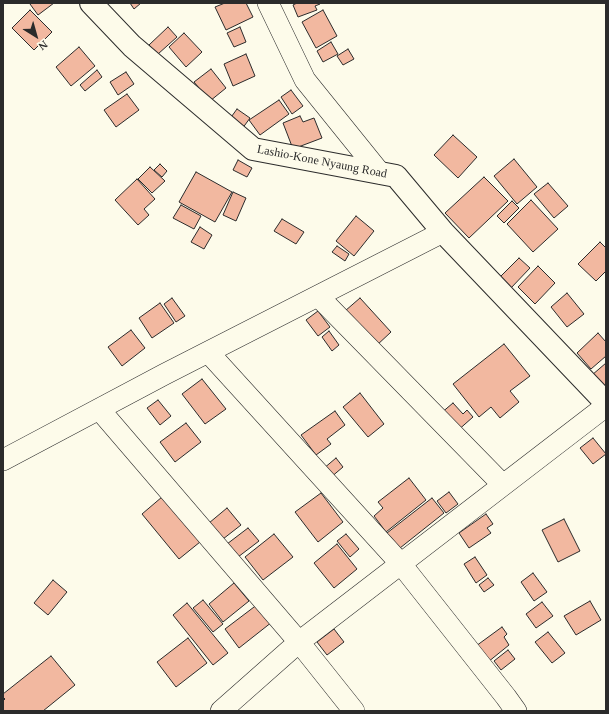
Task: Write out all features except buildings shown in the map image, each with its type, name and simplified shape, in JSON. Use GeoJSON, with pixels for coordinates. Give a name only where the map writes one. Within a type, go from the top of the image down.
{"type":"FeatureCollection","features":[{"type":"Feature","properties":{"kind":"main road","name":"Lashio-Kone Nyaung Road"},"geometry":{"type":"LineString","coordinates":[[91,3],[132,46],[253,149],[396,176],[443,232],[606,403]]}},
{"type":"Feature","properties":{"kind":"street"},"geometry":{"type":"LineString","coordinates":[[268,3],[305,80],[380,173]]}},
{"type":"Feature","properties":{"kind":"street"},"geometry":{"type":"LineString","coordinates":[[3,460],[208,352],[443,232]]}},
{"type":"Feature","properties":{"kind":"street"},"geometry":{"type":"LineString","coordinates":[[318,296],[503,485]]}},
{"type":"Feature","properties":{"kind":"street"},"geometry":{"type":"LineString","coordinates":[[208,352],[401,564],[516,711]]}},
{"type":"Feature","properties":{"kind":"street"},"geometry":{"type":"LineString","coordinates":[[221,711],[299,642],[606,406]]}},
{"type":"Feature","properties":{"kind":"street"},"geometry":{"type":"LineString","coordinates":[[99,409],[299,642],[354,711]]}}]}
